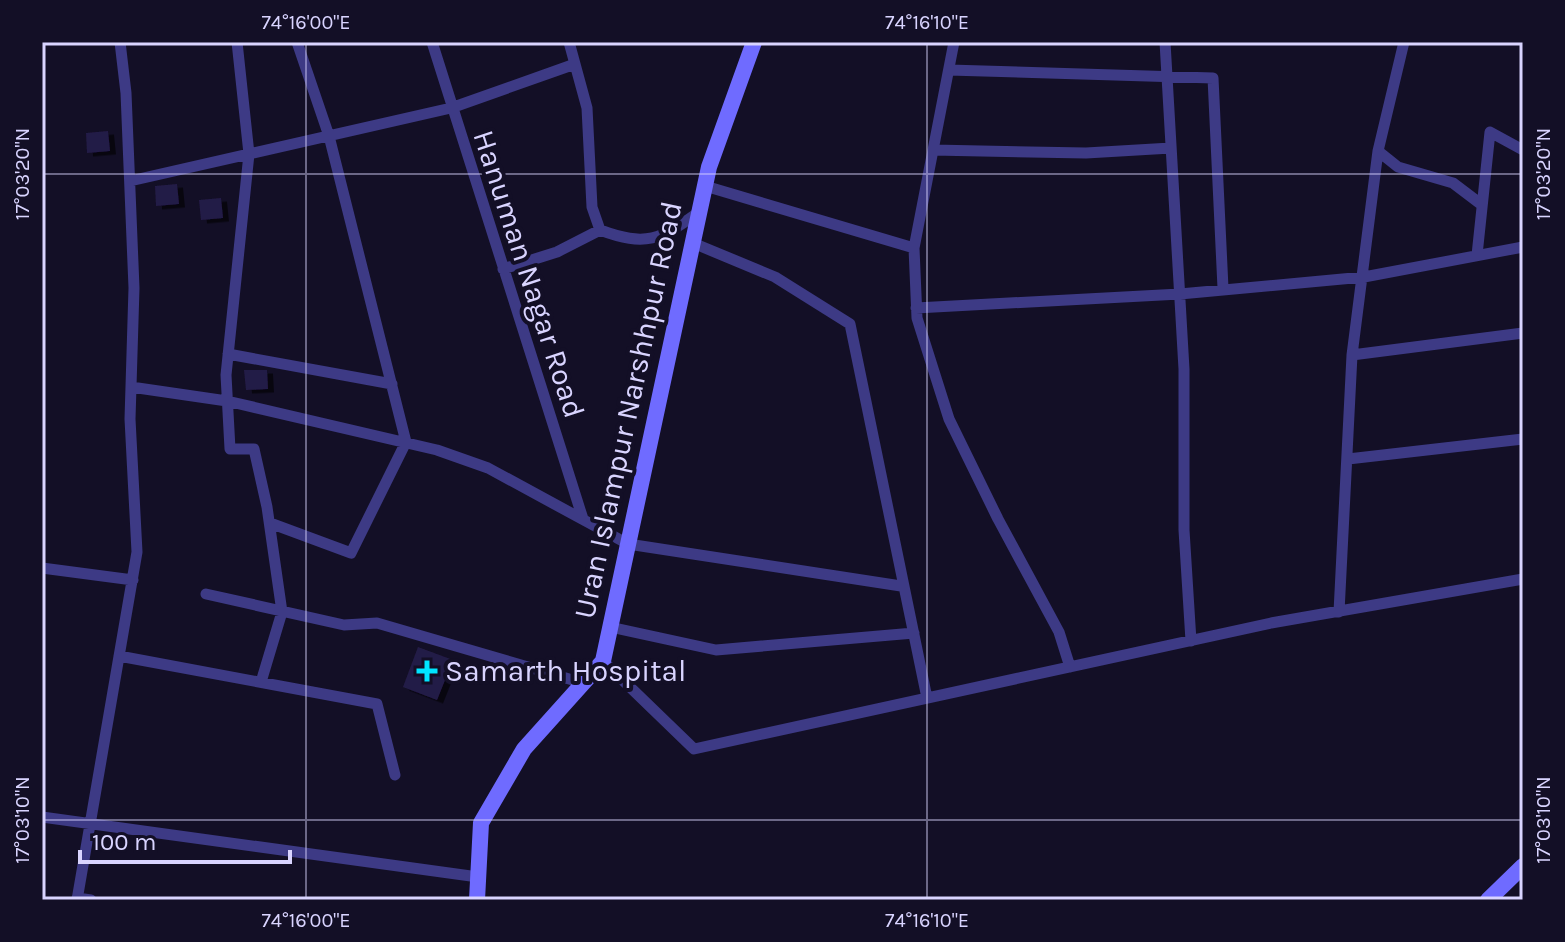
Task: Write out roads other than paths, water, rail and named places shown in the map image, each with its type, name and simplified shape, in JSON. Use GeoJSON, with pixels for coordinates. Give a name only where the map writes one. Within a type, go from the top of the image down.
{"type":"FeatureCollection","features":[{"type":"Feature","properties":{"kind":"main road","name":"Uran Islampur Narshhpur Road"},"geometry":{"type":"LineString","coordinates":[[477,900],[481,823],[524,749],[603,661],[705,186],[754,42]]}},
{"type":"Feature","properties":{"kind":"main road"},"geometry":{"type":"LineString","coordinates":[[1488,900],[1523,866]]}},
{"type":"Feature","properties":{"kind":"street"},"geometry":{"type":"LineString","coordinates":[[91,900],[77,899],[87,824],[137,552],[131,387],[134,288],[126,93],[120,42]]}},
{"type":"Feature","properties":{"kind":"street"},"geometry":{"type":"LineString","coordinates":[[237,42],[249,154],[228,354],[230,449],[254,449],[270,523],[282,612],[261,682]]}},
{"type":"Feature","properties":{"kind":"street"},"geometry":{"type":"LineString","coordinates":[[270,523],[351,553],[406,442],[329,136],[297,42]]}},
{"type":"Feature","properties":{"kind":"street","name":"Hanuman Nagar Road"},"geometry":{"type":"LineString","coordinates":[[432,42],[583,519]]}},
{"type":"Feature","properties":{"kind":"street"},"geometry":{"type":"LineString","coordinates":[[569,42],[587,108],[592,207],[600,230]]}},
{"type":"Feature","properties":{"kind":"street"},"geometry":{"type":"LineString","coordinates":[[954,42],[914,248],[916,308],[928,362],[949,419],[979,483],[1052,618],[1070,667]]}},
{"type":"Feature","properties":{"kind":"street"},"geometry":{"type":"LineString","coordinates":[[1165,42],[1185,406],[1184,530],[1191,641]]}},
{"type":"Feature","properties":{"kind":"street"},"geometry":{"type":"LineString","coordinates":[[1339,612],[1352,355],[1378,151],[1404,42]]}},
{"type":"Feature","properties":{"kind":"street"},"geometry":{"type":"LineString","coordinates":[[130,181],[451,108],[575,64]]}},
{"type":"Feature","properties":{"kind":"street"},"geometry":{"type":"LineString","coordinates":[[949,70],[1213,78],[1223,288]]}},
{"type":"Feature","properties":{"kind":"street"},"geometry":{"type":"LineString","coordinates":[[1477,255],[1490,132],[1523,150]]}},
{"type":"Feature","properties":{"kind":"street"},"geometry":{"type":"LineString","coordinates":[[933,150],[1086,153],[1171,148]]}},
{"type":"Feature","properties":{"kind":"street"},"geometry":{"type":"LineString","coordinates":[[1378,151],[1398,167],[1453,183],[1482,205]]}},
{"type":"Feature","properties":{"kind":"street"},"geometry":{"type":"LineString","coordinates":[[705,186],[914,248]]}},
{"type":"Feature","properties":{"kind":"street"},"geometry":{"type":"LineString","coordinates":[[503,269],[557,252],[600,230],[628,240],[650,240],[670,233],[699,212]]}},
{"type":"Feature","properties":{"kind":"street"},"geometry":{"type":"LineString","coordinates":[[693,243],[775,277],[850,324],[874,426],[901,586],[927,698]]}},
{"type":"Feature","properties":{"kind":"street"},"geometry":{"type":"LineString","coordinates":[[916,308],[1180,294],[1364,277],[1523,247]]}},
{"type":"Feature","properties":{"kind":"street"},"geometry":{"type":"LineString","coordinates":[[1352,355],[1523,333]]}},
{"type":"Feature","properties":{"kind":"street"},"geometry":{"type":"LineString","coordinates":[[228,354],[392,384]]}},
{"type":"Feature","properties":{"kind":"street"},"geometry":{"type":"LineString","coordinates":[[131,387],[227,401],[406,442],[488,468],[628,544],[901,586]]}},
{"type":"Feature","properties":{"kind":"street"},"geometry":{"type":"LineString","coordinates":[[1348,459],[1523,439]]}},
{"type":"Feature","properties":{"kind":"street"},"geometry":{"type":"LineString","coordinates":[[42,568],[133,580]]}},
{"type":"Feature","properties":{"kind":"street"},"geometry":{"type":"LineString","coordinates":[[603,661],[694,749],[1191,641],[1523,579]]}},
{"type":"Feature","properties":{"kind":"street"},"geometry":{"type":"LineString","coordinates":[[206,594],[344,625],[377,623],[583,683]]}},
{"type":"Feature","properties":{"kind":"street"},"geometry":{"type":"LineString","coordinates":[[610,627],[716,650],[914,633]]}},
{"type":"Feature","properties":{"kind":"street"},"geometry":{"type":"LineString","coordinates":[[119,656],[377,704],[395,775]]}},
{"type":"Feature","properties":{"kind":"street"},"geometry":{"type":"LineString","coordinates":[[42,817],[478,877]]}},
{"type":"Feature","properties":{"kind":"place","name":"Samarth Hospital"},"geometry":{"type":"Point","coordinates":[427,671]}}]}
